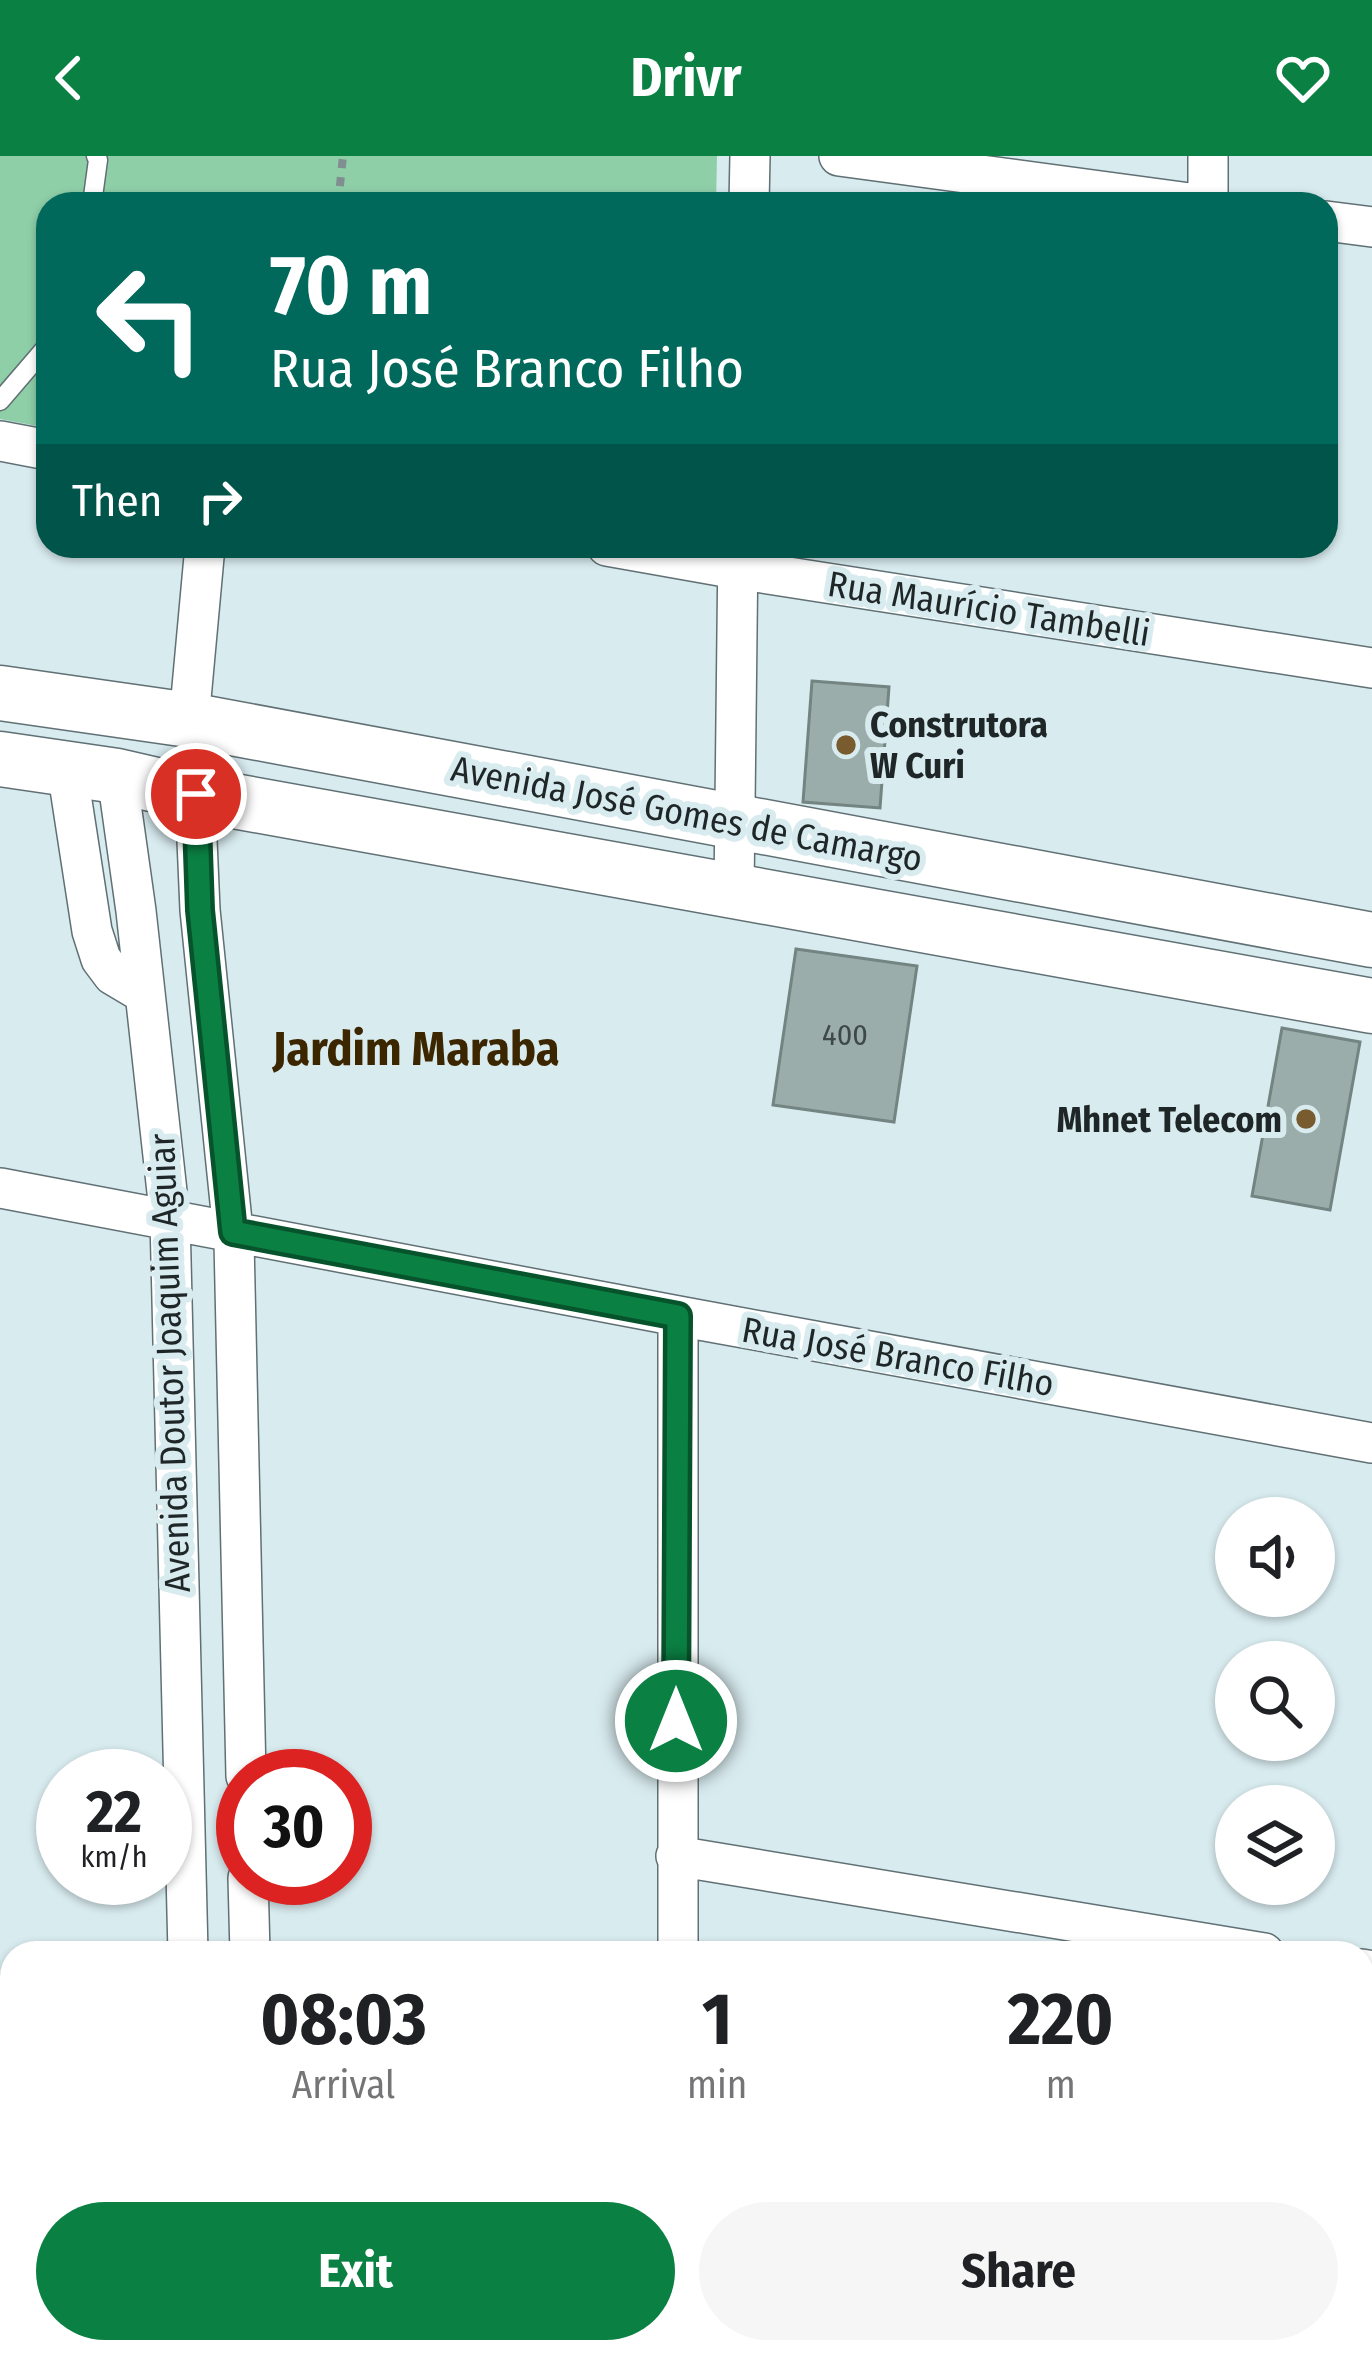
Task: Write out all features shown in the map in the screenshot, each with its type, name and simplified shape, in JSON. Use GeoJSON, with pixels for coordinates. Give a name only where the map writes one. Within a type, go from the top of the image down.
{"type":"FeatureCollection","features":[{"type":"Feature","properties":{"kind":"main road","name":"Avenida José Gomes de Camargo"},"geometry":{"type":"LineString","coordinates":[[0,693],[189,720],[1372,940]]}},
{"type":"Feature","properties":{"kind":"main road","name":"Avenida José Gomes de Camargo"},"geometry":{"type":"LineString","coordinates":[[0,759],[1372,1006]]}},
{"type":"Feature","properties":{"kind":"street"},"geometry":{"type":"LineString","coordinates":[[749,192],[750,156]]}},
{"type":"Feature","properties":{"kind":"street"},"geometry":{"type":"LineString","coordinates":[[839,156],[1108,192]]}},
{"type":"Feature","properties":{"kind":"street"},"geometry":{"type":"LineString","coordinates":[[1208,156],[1208,192]]}},
{"type":"Feature","properties":{"kind":"street"},"geometry":{"type":"LineString","coordinates":[[1338,223],[1372,227]]}},
{"type":"Feature","properties":{"kind":"street"},"geometry":{"type":"LineString","coordinates":[[0,441],[36,448]]}},
{"type":"Feature","properties":{"kind":"street"},"geometry":{"type":"LineString","coordinates":[[189,720],[204,558]]}},
{"type":"Feature","properties":{"kind":"street"},"geometry":{"type":"LineString","coordinates":[[734,891],[738,558]]}},
{"type":"Feature","properties":{"kind":"street","name":"Rua Maurício Tambelli"},"geometry":{"type":"LineString","coordinates":[[738,558],[1372,668]]}},
{"type":"Feature","properties":{"kind":"street","name":"Avenida Doutor Joaquim Aguiar"},"geometry":{"type":"LineString","coordinates":[[92,772],[92,931],[101,959],[113,975],[146,994],[170,1220],[188,1941]]}},
{"type":"Feature","properties":{"kind":"street","name":"Avenida Doutor Joaquim Aguiar"},"geometry":{"type":"LineString","coordinates":[[196,794],[200,910],[233,1232],[245,1749]]}},
{"type":"Feature","properties":{"kind":"street","name":"Rua José Branco Filho"},"geometry":{"type":"LineString","coordinates":[[0,1188],[1372,1443]]}},
{"type":"Feature","properties":{"kind":"street"},"geometry":{"type":"LineString","coordinates":[[677,1941],[678,1316]]}},
{"type":"Feature","properties":{"kind":"street"},"geometry":{"type":"LineString","coordinates":[[676,1856],[1191,1941]]}},
{"type":"Feature","properties":{"kind":"street"},"geometry":{"type":"LineString","coordinates":[[249,1905],[250,1941]]}},
{"type":"Feature","properties":{"kind":"lane"},"geometry":{"type":"LineString","coordinates":[[94,192],[96,156]]}},
{"type":"Feature","properties":{"kind":"lane"},"geometry":{"type":"LineString","coordinates":[[0,401],[36,359]]}},
{"type":"Feature","properties":{"kind":"path"},"geometry":{"type":"LineString","coordinates":[[339,192],[343,156]]}},
{"type":"Feature","properties":{"kind":"green space"},"geometry":{"type":"Polygon","coordinates":[[[0,156],[717,156],[716,192],[36,192],[36,426],[0,419],[0,156]]]}},
{"type":"Feature","properties":{"kind":"building","name":"Construtora W Curi"},"geometry":{"type":"Polygon","coordinates":[[[812,681],[889,687],[880,808],[803,802],[812,681]]]}},
{"type":"Feature","properties":{"kind":"building"},"geometry":{"type":"Polygon","coordinates":[[[796,949],[917,966],[894,1122],[773,1105],[796,949]]]}},
{"type":"Feature","properties":{"kind":"building","name":"Mhnet Telecom"},"geometry":{"type":"Polygon","coordinates":[[[1282,1028],[1360,1042],[1330,1210],[1252,1196],[1282,1028]]]}},
{"type":"Feature","properties":{"kind":"place","name":"Construtora W Curi"},"geometry":{"type":"Point","coordinates":[846,745]}},
{"type":"Feature","properties":{"kind":"place","name":"Mhnet Telecom"},"geometry":{"type":"Point","coordinates":[1306,1119]}},
{"type":"Feature","properties":{"kind":"district","name":"Jardim Maraba"},"geometry":{"type":"Point","coordinates":[416,1048]}},
{"type":"Feature","properties":{"kind":"route"},"geometry":{"type":"LineString","coordinates":[[196,794],[200,910],[233,1232],[678,1316],[676,1721]]}}]}
